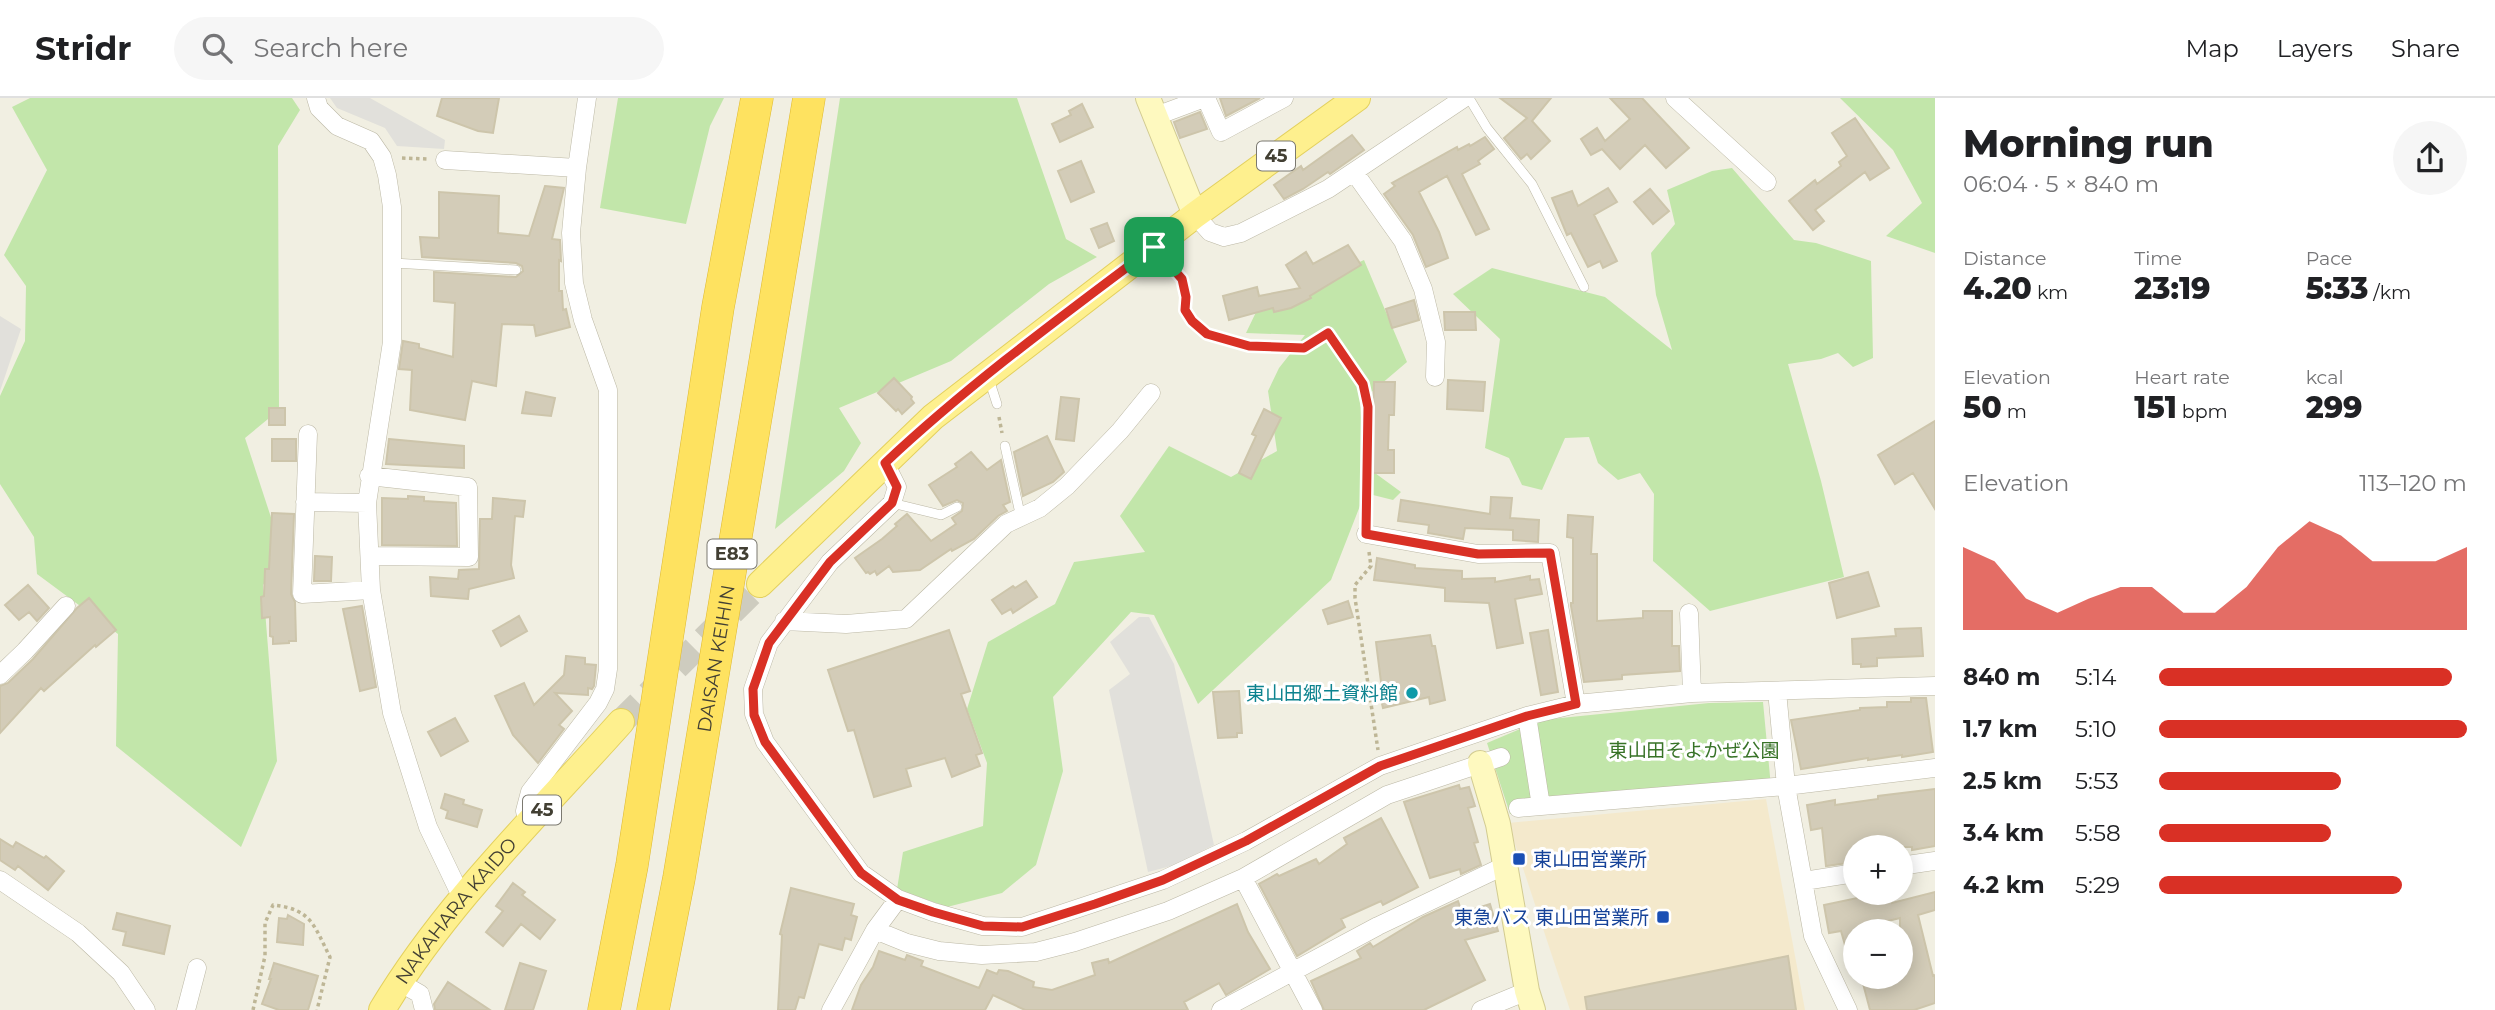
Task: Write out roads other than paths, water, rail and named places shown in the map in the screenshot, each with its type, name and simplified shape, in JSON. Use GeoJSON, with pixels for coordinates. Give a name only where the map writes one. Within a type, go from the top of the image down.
{"type":"FeatureCollection","features":[{"type":"Feature","properties":{"kind":"highway","name":"E83"},"geometry":{"type":"LineString","coordinates":[[604,1010],[632,865],[719,307],[757,98]]}},
{"type":"Feature","properties":{"kind":"highway","name":"DAISAN KEIHIN"},"geometry":{"type":"LineString","coordinates":[[653,1010],[679,878],[809,98]]}},
{"type":"Feature","properties":{"kind":"main road","name":"45"},"geometry":{"type":"LineString","coordinates":[[761,584],[933,417],[1195,215],[1357,98]]}},
{"type":"Feature","properties":{"kind":"main road","name":"NAKAHARA KAIDO"},"geometry":{"type":"LineString","coordinates":[[382,1010],[399,982],[462,898],[621,722]]}},
{"type":"Feature","properties":{"kind":"street"},"geometry":{"type":"LineString","coordinates":[[316,98],[319,107],[337,126],[372,141],[382,158],[387,175],[392,207],[392,342],[366,503],[370,590],[392,713],[428,827],[462,898]]}},
{"type":"Feature","properties":{"kind":"street"},"geometry":{"type":"LineString","coordinates":[[529,825],[525,811],[530,792],[598,703],[605,688],[608,669],[608,390],[583,320],[574,283],[570,233],[587,98]]}},
{"type":"Feature","properties":{"kind":"street"},"geometry":{"type":"LineString","coordinates":[[1284,98],[1221,132],[1205,98],[1152,107],[1195,215],[1210,232],[1224,237],[1241,233],[1328,189],[1466,98]]}},
{"type":"Feature","properties":{"kind":"street"},"geometry":{"type":"LineString","coordinates":[[1675,98],[1767,182]]}},
{"type":"Feature","properties":{"kind":"street"},"geometry":{"type":"LineString","coordinates":[[445,160],[577,168]]}},
{"type":"Feature","properties":{"kind":"street"},"geometry":{"type":"LineString","coordinates":[[1354,172],[1403,242],[1423,289],[1436,342],[1435,377]]}},
{"type":"Feature","properties":{"kind":"street"},"geometry":{"type":"LineString","coordinates":[[784,621],[846,624],[906,619],[1006,524],[1040,508],[1067,486],[1120,431],[1151,393]]}},
{"type":"Feature","properties":{"kind":"street"},"geometry":{"type":"LineString","coordinates":[[308,434],[302,594],[370,590]]}},
{"type":"Feature","properties":{"kind":"street"},"geometry":{"type":"LineString","coordinates":[[885,463],[897,487],[892,503],[830,562],[769,643],[753,689],[754,715],[765,742],[861,873],[898,900],[983,926],[1022,927],[1163,880],[1246,841],[1380,766],[1527,716],[1576,704],[1692,694],[1935,686]]}},
{"type":"Feature","properties":{"kind":"street"},"geometry":{"type":"LineString","coordinates":[[369,475],[468,487],[468,557],[370,556]]}},
{"type":"Feature","properties":{"kind":"street"},"geometry":{"type":"LineString","coordinates":[[305,502],[366,503]]}},
{"type":"Feature","properties":{"kind":"street"},"geometry":{"type":"LineString","coordinates":[[1366,534],[1478,554],[1550,553],[1576,704]]}},
{"type":"Feature","properties":{"kind":"street"},"geometry":{"type":"LineString","coordinates":[[0,675],[25,652],[66,606]]}},
{"type":"Feature","properties":{"kind":"street"},"geometry":{"type":"LineString","coordinates":[[1689,613],[1692,694]]}},
{"type":"Feature","properties":{"kind":"street"},"geometry":{"type":"LineString","coordinates":[[1777,691],[1786,786],[1814,936],[1848,1010]]}},
{"type":"Feature","properties":{"kind":"street"},"geometry":{"type":"LineString","coordinates":[[1527,716],[1541,806]]}},
{"type":"Feature","properties":{"kind":"street"},"geometry":{"type":"LineString","coordinates":[[875,930],[907,943],[939,951],[982,955],[1036,952],[1168,911],[1243,878],[1387,795],[1490,760],[1492,802],[1530,1000],[1481,1010]]}},
{"type":"Feature","properties":{"kind":"street"},"geometry":{"type":"LineString","coordinates":[[1518,808],[1786,786],[1935,768]]}},
{"type":"Feature","properties":{"kind":"street"},"geometry":{"type":"LineString","coordinates":[[1913,864],[1935,861]]}},
{"type":"Feature","properties":{"kind":"street"},"geometry":{"type":"LineString","coordinates":[[1221,1010],[1378,926],[1506,865]]}},
{"type":"Feature","properties":{"kind":"street"},"geometry":{"type":"LineString","coordinates":[[1804,881],[1843,875]]}},
{"type":"Feature","properties":{"kind":"street"},"geometry":{"type":"LineString","coordinates":[[1243,878],[1313,1010]]}},
{"type":"Feature","properties":{"kind":"street"},"geometry":{"type":"LineString","coordinates":[[0,880],[78,933],[121,973],[146,1010]]}},
{"type":"Feature","properties":{"kind":"street"},"geometry":{"type":"LineString","coordinates":[[831,1010],[875,930],[898,900]]}},
{"type":"Feature","properties":{"kind":"street"},"geometry":{"type":"LineString","coordinates":[[186,1010],[197,968]]}},
{"type":"Feature","properties":{"kind":"street"},"geometry":{"type":"LineString","coordinates":[[399,982],[420,994],[424,1010]]}},
{"type":"Feature","properties":{"kind":"lane"},"geometry":{"type":"LineString","coordinates":[[1466,98],[1532,184],[1584,286]]}},
{"type":"Feature","properties":{"kind":"lane"},"geometry":{"type":"LineString","coordinates":[[393,263],[516,270]]}},
{"type":"Feature","properties":{"kind":"lane"},"geometry":{"type":"LineString","coordinates":[[987,373],[997,404]]}},
{"type":"Feature","properties":{"kind":"lane"},"geometry":{"type":"LineString","coordinates":[[1004,446],[1021,518]]}},
{"type":"Feature","properties":{"kind":"lane"},"geometry":{"type":"LineString","coordinates":[[892,503],[941,515],[957,507]]}},
{"type":"Feature","properties":{"kind":"tunnel"},"geometry":{"type":"LineString","coordinates":[[621,722],[760,584]]}},
{"type":"Feature","properties":{"kind":"place","name":"東山田郷土資料館"},"geometry":{"type":"Point","coordinates":[1412,693]}},
{"type":"Feature","properties":{"kind":"place","name":"東山田営業所"},"geometry":{"type":"Point","coordinates":[1519,859]}},
{"type":"Feature","properties":{"kind":"place","name":"東急バス 東山田営業所"},"geometry":{"type":"Point","coordinates":[1663,917]}},
{"type":"Feature","properties":{"kind":"park label","name":"東山田そよかぜ公園"},"geometry":{"type":"Point","coordinates":[1694,750]}}]}
